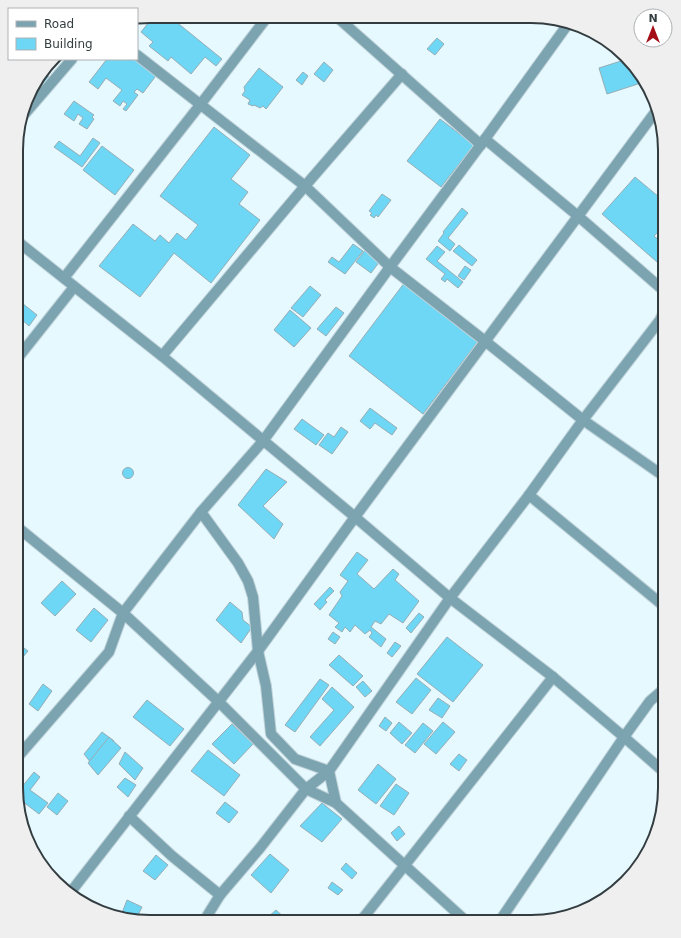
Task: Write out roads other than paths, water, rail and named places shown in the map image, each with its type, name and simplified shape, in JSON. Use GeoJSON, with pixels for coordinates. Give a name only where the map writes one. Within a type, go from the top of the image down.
{"type":"FeatureCollection","features":[{"type":"Feature","properties":{"kind":"street"},"geometry":{"type":"LineString","coordinates":[[64,278],[263,23]]}},
{"type":"Feature","properties":{"kind":"street"},"geometry":{"type":"LineString","coordinates":[[344,23],[483,142],[578,216],[658,286]]}},
{"type":"Feature","properties":{"kind":"street"},"geometry":{"type":"LineString","coordinates":[[23,751],[109,652],[123,613],[201,512],[263,441],[565,28]]}},
{"type":"Feature","properties":{"kind":"street"},"geometry":{"type":"LineString","coordinates":[[138,56],[305,186],[390,267],[583,420],[658,472]]}},
{"type":"Feature","properties":{"kind":"street"},"geometry":{"type":"LineString","coordinates":[[31,107],[71,60]]}},
{"type":"Feature","properties":{"kind":"street"},"geometry":{"type":"LineString","coordinates":[[162,356],[305,186],[402,74]]}},
{"type":"Feature","properties":{"kind":"street"},"geometry":{"type":"LineString","coordinates":[[73,889],[258,651],[355,517],[653,115]]}},
{"type":"Feature","properties":{"kind":"street"},"geometry":{"type":"LineString","coordinates":[[23,246],[162,356],[450,598],[553,677],[658,767]]}},
{"type":"Feature","properties":{"kind":"street"},"geometry":{"type":"LineString","coordinates":[[23,351],[74,287]]}},
{"type":"Feature","properties":{"kind":"street"},"geometry":{"type":"LineString","coordinates":[[208,915],[220,895],[260,848],[306,789],[329,771],[450,598],[530,495],[583,420],[658,323]]}},
{"type":"Feature","properties":{"kind":"street"},"geometry":{"type":"LineString","coordinates":[[530,495],[658,601]]}},
{"type":"Feature","properties":{"kind":"street"},"geometry":{"type":"LineString","coordinates":[[201,512],[238,563],[248,581],[253,597],[258,651],[266,686],[271,734],[295,759],[329,771]]}},
{"type":"Feature","properties":{"kind":"street"},"geometry":{"type":"LineString","coordinates":[[23,532],[123,613],[219,702],[306,789],[336,803],[459,915]]}},
{"type":"Feature","properties":{"kind":"street"},"geometry":{"type":"LineString","coordinates":[[366,915],[553,677]]}},
{"type":"Feature","properties":{"kind":"street"},"geometry":{"type":"LineString","coordinates":[[505,915],[624,737],[650,701],[658,694]]}},
{"type":"Feature","properties":{"kind":"street"},"geometry":{"type":"LineString","coordinates":[[329,771],[336,803]]}},
{"type":"Feature","properties":{"kind":"street"},"geometry":{"type":"LineString","coordinates":[[129,816],[172,856],[220,895]]}}]}
